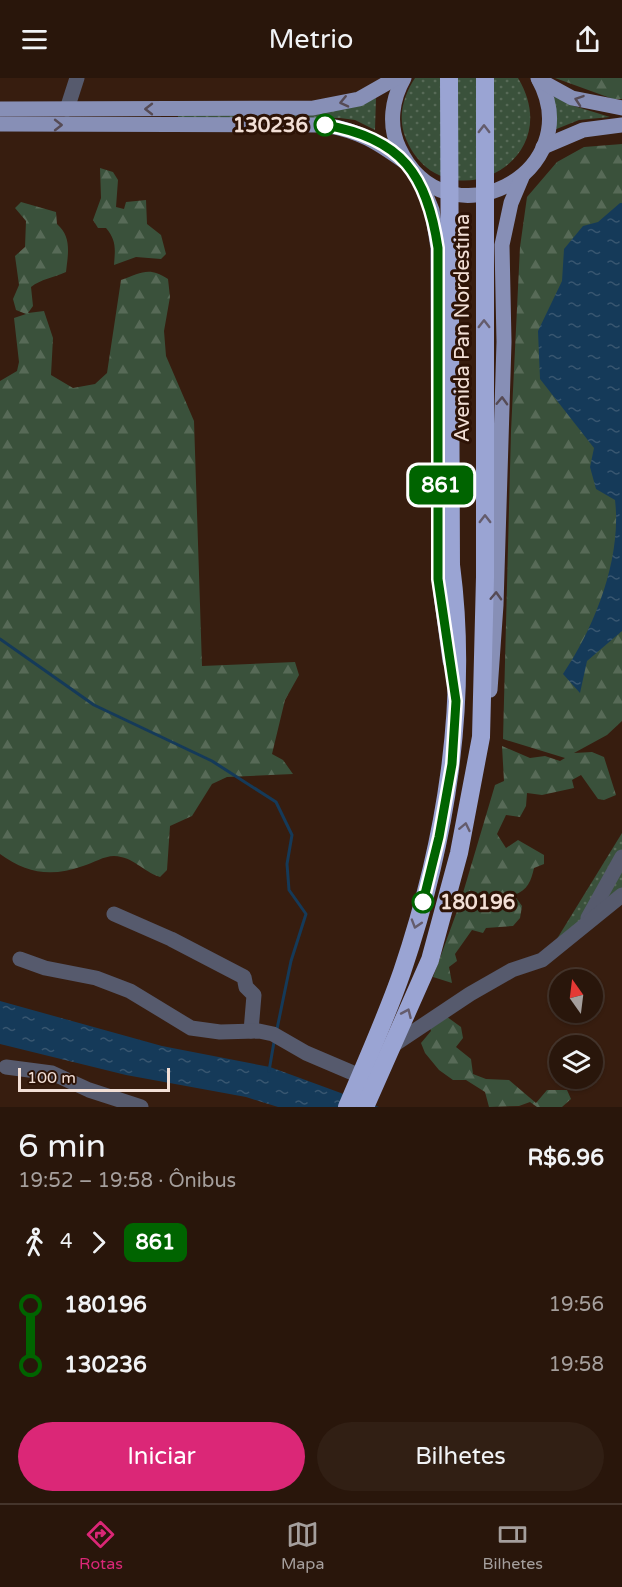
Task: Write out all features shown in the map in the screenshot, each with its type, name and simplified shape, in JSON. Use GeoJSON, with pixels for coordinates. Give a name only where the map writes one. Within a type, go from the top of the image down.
{"type":"FeatureCollection","features":[{"type":"Feature","properties":{"kind":"highway"},"geometry":{"type":"LineString","coordinates":[[347,1107],[364,1080],[401,972],[426,890],[452,764],[456,701],[457,611],[451,565],[449,78]]}},
{"type":"Feature","properties":{"kind":"highway","name":"Avenida Pan Nordestina"},"geometry":{"type":"LineString","coordinates":[[364,1080],[392,1046],[430,960],[448,898],[475,777],[481,737],[485,577],[485,78]]}},
{"type":"Feature","properties":{"kind":"highway"},"geometry":{"type":"LineString","coordinates":[[364,1080],[365,1107]]}},
{"type":"Feature","properties":{"kind":"main road"},"geometry":{"type":"LineString","coordinates":[[0,110],[313,108],[359,99],[396,78]]}},
{"type":"Feature","properties":{"kind":"main road"},"geometry":{"type":"LineString","coordinates":[[404,78],[397,91],[392,115],[395,140],[405,162]]}},
{"type":"Feature","properties":{"kind":"main road"},"geometry":{"type":"LineString","coordinates":[[538,79],[572,98],[622,108]]}},
{"type":"Feature","properties":{"kind":"main road"},"geometry":{"type":"LineString","coordinates":[[481,737],[490,686],[496,605],[504,342],[502,245],[511,203],[522,177],[534,163],[543,147],[548,113],[538,79]]}},
{"type":"Feature","properties":{"kind":"main road"},"geometry":{"type":"LineString","coordinates":[[0,124],[325,125],[352,130],[364,135],[405,162],[418,176],[445,192],[477,196],[493,193],[522,177]]}},
{"type":"Feature","properties":{"kind":"main road"},"geometry":{"type":"LineString","coordinates":[[543,147],[583,130],[622,125]]}},
{"type":"Feature","properties":{"kind":"main road"},"geometry":{"type":"LineString","coordinates":[[418,176],[432,210],[438,248],[438,579],[456,701]]}},
{"type":"Feature","properties":{"kind":"street"},"geometry":{"type":"LineString","coordinates":[[67,109],[77,78]]}},
{"type":"Feature","properties":{"kind":"street"},"geometry":{"type":"LineString","coordinates":[[584,926],[618,875],[622,856]]}},
{"type":"Feature","properties":{"kind":"street"},"geometry":{"type":"LineString","coordinates":[[392,1046],[470,993],[512,970],[542,960],[622,895]]}},
{"type":"Feature","properties":{"kind":"street"},"geometry":{"type":"LineString","coordinates":[[114,914],[171,939],[244,977],[246,987],[254,995],[251,1031]]}},
{"type":"Feature","properties":{"kind":"street"},"geometry":{"type":"LineString","coordinates":[[20,959],[45,968],[96,978],[129,991],[191,1028],[220,1032],[251,1031],[278,1036],[306,1053],[364,1080]]}},
{"type":"Feature","properties":{"kind":"street"},"geometry":{"type":"LineString","coordinates":[[6,1067],[52,1073],[89,1090],[141,1107]]}},
{"type":"Feature","properties":{"kind":"green space"},"geometry":{"type":"Polygon","coordinates":[[[415,78],[518,78],[530,109],[528,136],[515,158],[495,173],[471,180],[446,178],[423,165],[406,139],[402,123],[407,92],[415,78]]]}},
{"type":"Feature","properties":{"kind":"green space"},"geometry":{"type":"Polygon","coordinates":[[[555,78],[622,78],[622,99],[613,99],[555,78]]]}},
{"type":"Feature","properties":{"kind":"green space"},"geometry":{"type":"Polygon","coordinates":[[[554,95],[571,105],[610,117],[579,120],[554,130],[554,95]]]}},
{"type":"Feature","properties":{"kind":"green space"},"geometry":{"type":"Polygon","coordinates":[[[376,98],[375,130],[355,120],[340,118],[178,118],[178,113],[355,107],[376,98]]]}},
{"type":"Feature","properties":{"kind":"green space"},"geometry":{"type":"Polygon","coordinates":[[[622,144],[622,721],[607,735],[574,753],[592,752],[604,757],[616,795],[604,800],[598,799],[581,775],[572,780],[574,788],[542,795],[527,793],[526,806],[520,817],[506,815],[497,834],[506,848],[518,840],[544,855],[544,864],[534,868],[528,884],[514,895],[522,906],[520,918],[513,926],[486,928],[483,933],[472,930],[455,954],[457,961],[449,967],[452,983],[433,977],[460,903],[495,785],[504,781],[502,746],[530,758],[545,756],[560,761],[565,758],[503,739],[511,431],[520,247],[527,197],[557,162],[584,147],[622,144]]]}},
{"type":"Feature","properties":{"kind":"green space"},"geometry":{"type":"Polygon","coordinates":[[[100,168],[113,172],[118,180],[116,207],[124,209],[126,202],[146,200],[147,224],[161,235],[166,254],[161,259],[136,257],[114,265],[112,237],[106,228],[98,228],[93,220],[101,198],[100,168]]]}},
{"type":"Feature","properties":{"kind":"green space"},"geometry":{"type":"Polygon","coordinates":[[[21,202],[56,212],[57,224],[67,240],[66,272],[31,287],[33,306],[28,313],[44,311],[53,338],[51,375],[73,388],[95,384],[107,373],[121,280],[145,272],[155,273],[168,279],[170,297],[164,331],[166,356],[194,421],[202,666],[295,662],[299,675],[285,700],[272,754],[283,760],[293,774],[227,777],[212,784],[192,816],[170,826],[167,870],[160,877],[121,857],[106,857],[61,872],[40,872],[20,866],[0,854],[0,381],[17,371],[19,362],[14,318],[26,314],[16,310],[13,299],[19,285],[15,256],[25,247],[26,221],[15,208],[21,202]]]}},
{"type":"Feature","properties":{"kind":"green space"},"geometry":{"type":"Polygon","coordinates":[[[622,833],[622,891],[555,942],[622,833]]]}},
{"type":"Feature","properties":{"kind":"green space"},"geometry":{"type":"Polygon","coordinates":[[[443,1014],[461,1027],[463,1038],[456,1047],[471,1059],[473,1074],[486,1079],[509,1080],[536,1103],[547,1090],[567,1090],[571,1099],[562,1107],[537,1107],[530,1102],[519,1106],[489,1107],[485,1092],[466,1080],[453,1080],[439,1070],[425,1053],[421,1043],[431,1031],[429,1024],[443,1014]]]}},
{"type":"Feature","properties":{"kind":"water"},"geometry":{"type":"Polygon","coordinates":[[[622,203],[622,631],[587,661],[580,693],[563,674],[586,635],[604,591],[614,545],[615,500],[596,489],[590,467],[594,448],[540,379],[538,331],[562,281],[564,249],[583,226],[598,222],[622,203]]]}},
{"type":"Feature","properties":{"kind":"water"},"geometry":{"type":"Polygon","coordinates":[[[0,1001],[162,1046],[270,1067],[379,1107],[278,1107],[246,1097],[126,1075],[0,1044],[0,1001]]]}},
{"type":"Feature","properties":{"kind":"waterway"},"geometry":{"type":"LineString","coordinates":[[0,639],[94,705],[212,761],[276,802],[292,835],[287,864],[289,890],[306,914],[291,961],[277,1029]]}},
{"type":"Feature","properties":{"kind":"waterway"},"geometry":{"type":"LineString","coordinates":[[269,1071],[274,1042]]}},
{"type":"Feature","properties":{"kind":"bus line","name":"861"},"geometry":{"type":"LineString","coordinates":[[325,125],[352,130],[377,142],[405,162],[418,176],[432,210],[438,248],[441,487],[438,579],[456,701],[452,764],[439,837],[423,902]]}},
{"type":"Feature","properties":{"kind":"place","name":"130236"},"geometry":{"type":"Point","coordinates":[325,125]}},
{"type":"Feature","properties":{"kind":"place","name":"180196"},"geometry":{"type":"Point","coordinates":[423,902]}}]}
